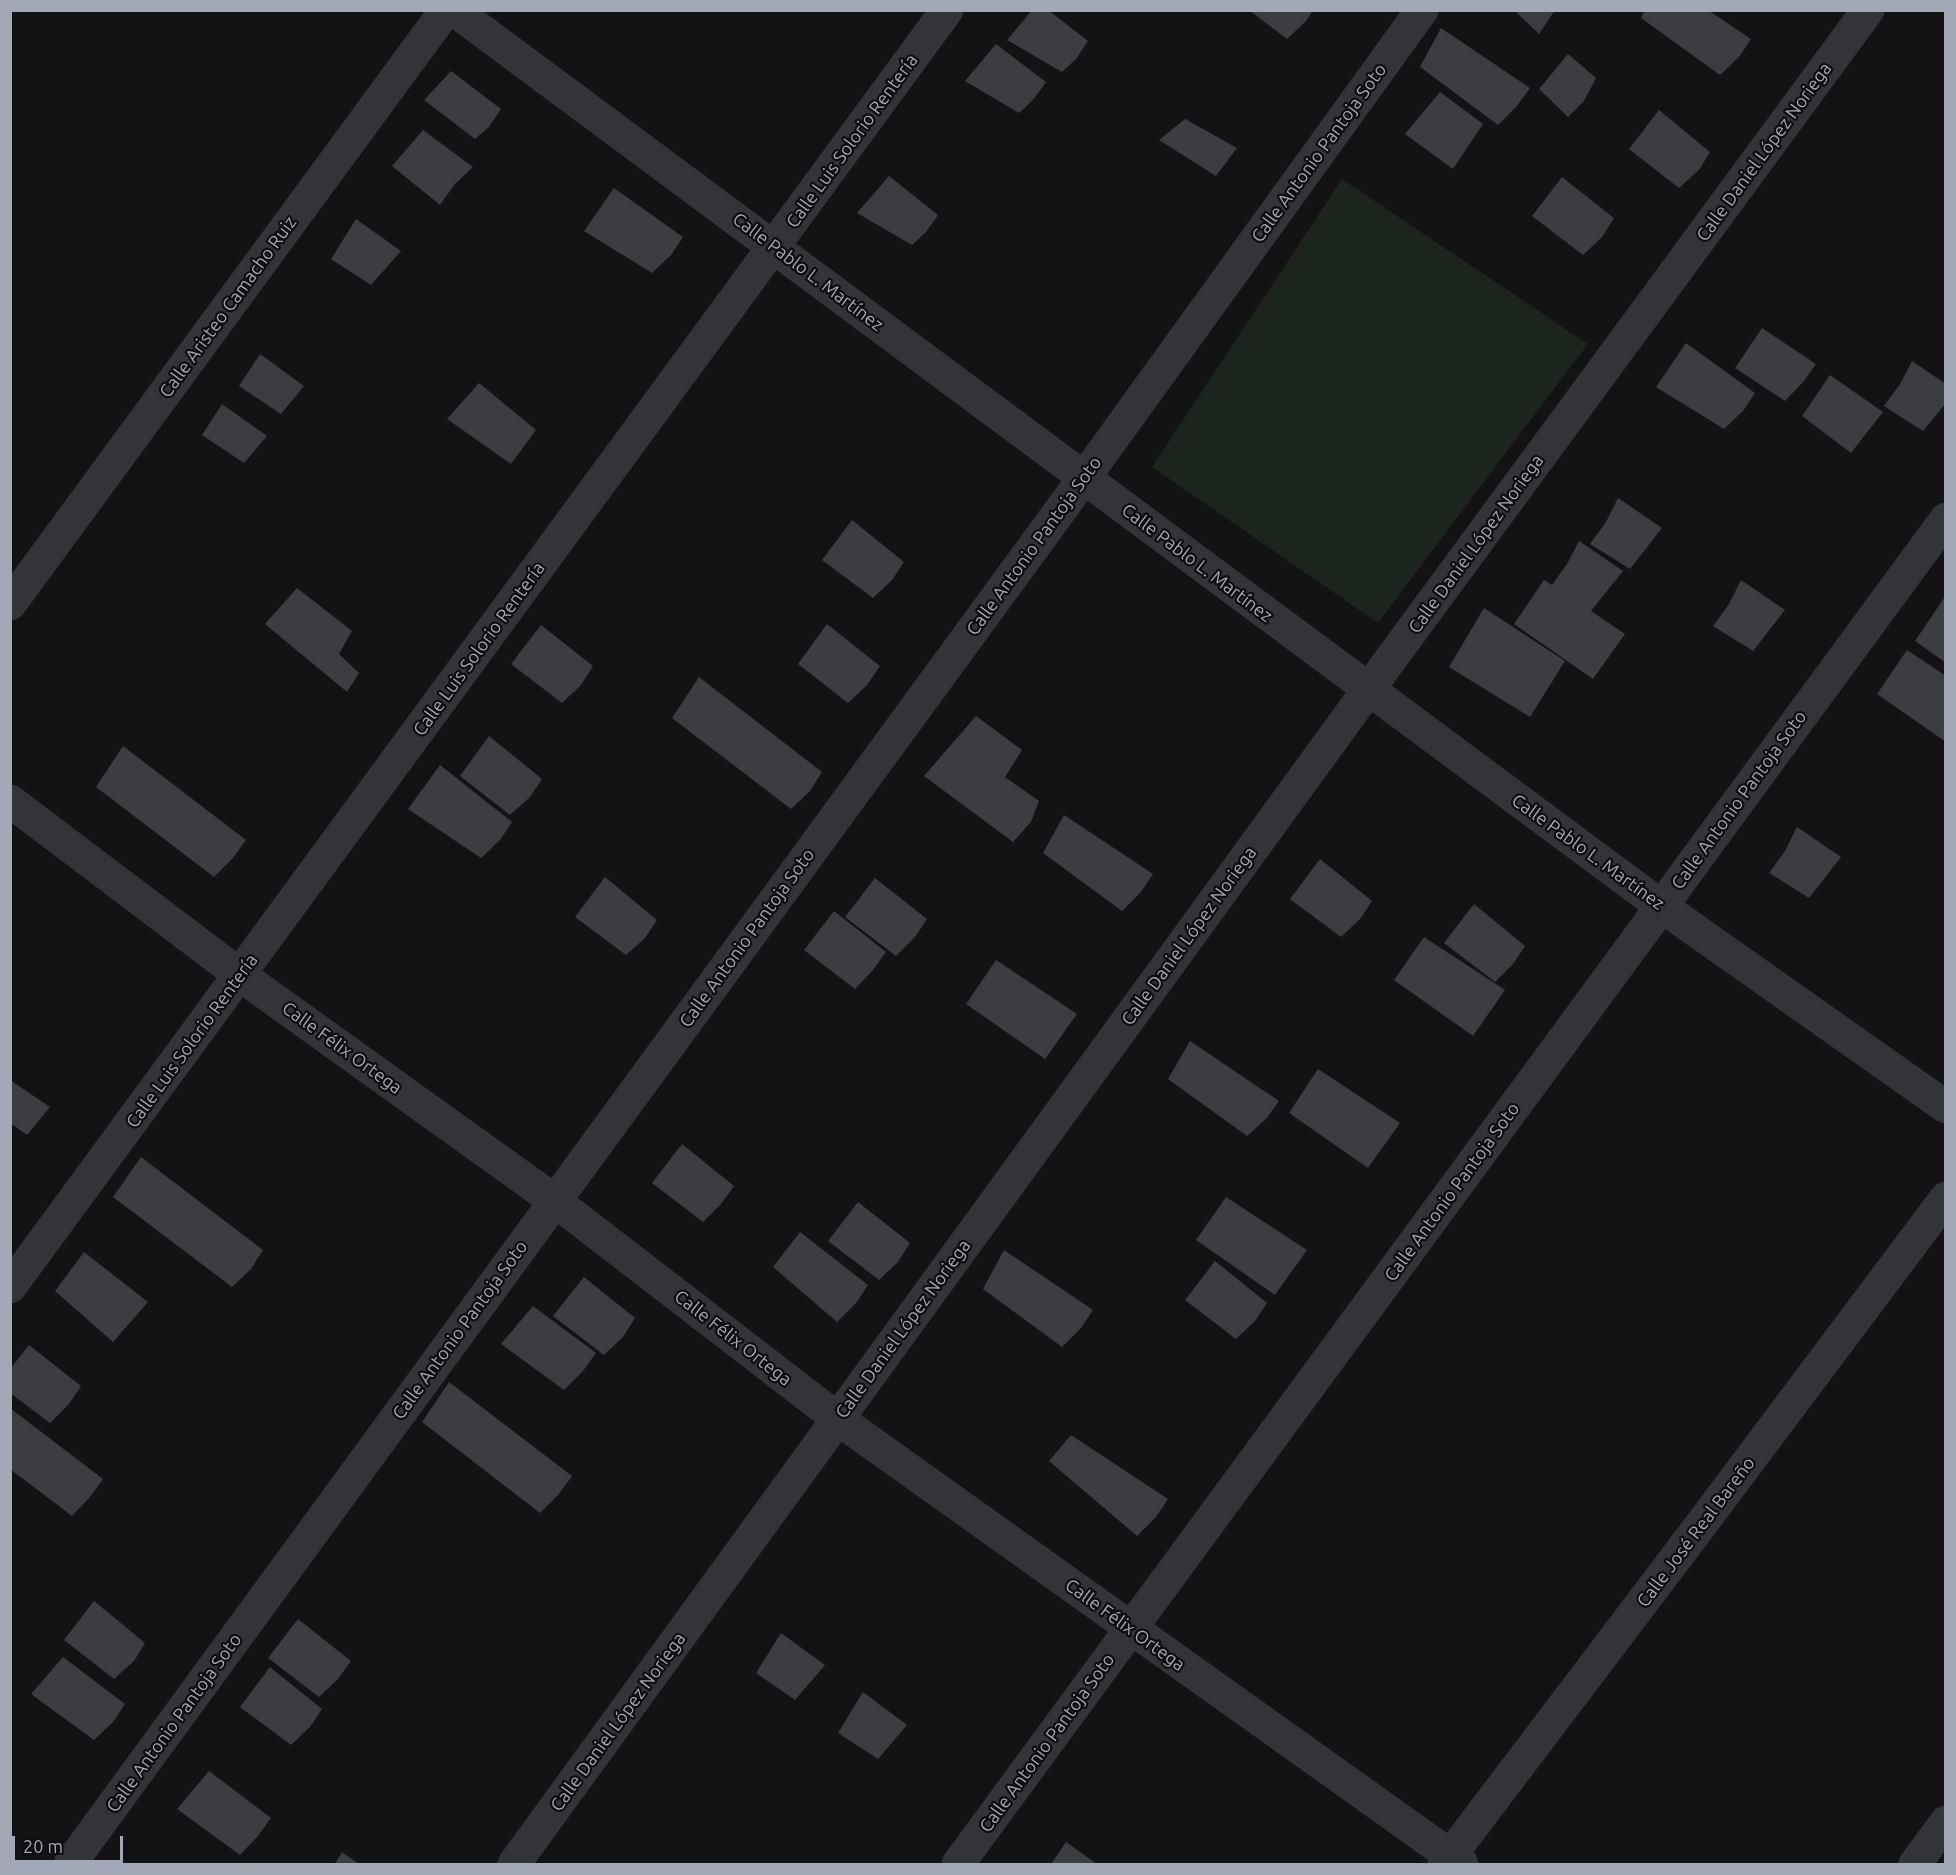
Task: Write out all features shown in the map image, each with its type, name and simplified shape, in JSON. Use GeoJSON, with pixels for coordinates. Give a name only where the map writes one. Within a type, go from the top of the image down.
{"type":"FeatureCollection","features":[{"type":"Feature","properties":{"kind":"street","name":"Calle Aristeo Camacho Ruiz"},"geometry":{"type":"LineString","coordinates":[[10,604],[446,10]]}},
{"type":"Feature","properties":{"kind":"street","name":"Calle Pablo L. Martínez"},"geometry":{"type":"LineString","coordinates":[[454,10],[1661,906],[1946,1107]]}},
{"type":"Feature","properties":{"kind":"street","name":"Calle Luis Solorio Rentería"},"geometry":{"type":"LineString","coordinates":[[10,1287],[947,10]]}},
{"type":"Feature","properties":{"kind":"street","name":"Calle Antonio Pantoja Soto"},"geometry":{"type":"LineString","coordinates":[[70,1864],[1084,478],[1422,10]]}},
{"type":"Feature","properties":{"kind":"street","name":"Calle Daniel López Noriega"},"geometry":{"type":"LineString","coordinates":[[514,1864],[1368,690],[1868,10]]}},
{"type":"Feature","properties":{"kind":"street","name":"Calle Antonio Pantoja Soto"},"geometry":{"type":"LineString","coordinates":[[958,1864],[1946,519]]}},
{"type":"Feature","properties":{"kind":"street","name":"Calle Félix Ortega"},"geometry":{"type":"LineString","coordinates":[[10,801],[240,975],[555,1201],[838,1419],[1452,1862]]}},
{"type":"Feature","properties":{"kind":"street","name":"Calle José Real Bareño"},"geometry":{"type":"LineString","coordinates":[[1452,1862],[1946,1198]]}},
{"type":"Feature","properties":{"kind":"street"},"geometry":{"type":"LineString","coordinates":[[1915,1864],[1946,1822]]}},
{"type":"Feature","properties":{"kind":"shaded area"},"geometry":{"type":"Polygon","coordinates":[[[1342,179],[1588,344],[1378,623],[1152,467],[1342,179]]]}},
{"type":"Feature","properties":{"kind":"building"},"geometry":{"type":"Polygon","coordinates":[[[1032,10],[1048,10],[1088,41],[1076,59],[1062,72],[1007,40],[1032,10]]]}},
{"type":"Feature","properties":{"kind":"building"},"geometry":{"type":"Polygon","coordinates":[[[1249,10],[1313,10],[1306,21],[1287,39],[1249,10]]]}},
{"type":"Feature","properties":{"kind":"building"},"geometry":{"type":"Polygon","coordinates":[[[1514,10],[1555,10],[1539,34],[1514,10]]]}},
{"type":"Feature","properties":{"kind":"building"},"geometry":{"type":"Polygon","coordinates":[[[1645,10],[1708,10],[1751,39],[1739,57],[1720,75],[1641,18],[1645,10]]]}},
{"type":"Feature","properties":{"kind":"building"},"geometry":{"type":"Polygon","coordinates":[[[1441,28],[1530,88],[1517,106],[1498,125],[1420,67],[1441,28]]]}},
{"type":"Feature","properties":{"kind":"building"},"geometry":{"type":"Polygon","coordinates":[[[996,44],[1046,82],[1033,100],[1019,113],[965,81],[996,44]]]}},
{"type":"Feature","properties":{"kind":"building"},"geometry":{"type":"Polygon","coordinates":[[[1568,54],[1596,78],[1584,101],[1568,117],[1539,89],[1568,54]]]}},
{"type":"Feature","properties":{"kind":"building"},"geometry":{"type":"Polygon","coordinates":[[[451,71],[501,109],[489,127],[475,139],[424,100],[451,71]]]}},
{"type":"Feature","properties":{"kind":"building"},"geometry":{"type":"Polygon","coordinates":[[[1440,92],[1483,124],[1453,169],[1405,134],[1440,92]]]}},
{"type":"Feature","properties":{"kind":"building"},"geometry":{"type":"Polygon","coordinates":[[[1659,110],[1710,152],[1699,170],[1679,188],[1629,149],[1659,110]]]}},
{"type":"Feature","properties":{"kind":"building"},"geometry":{"type":"Polygon","coordinates":[[[1185,119],[1237,148],[1216,176],[1159,140],[1185,119]]]}},
{"type":"Feature","properties":{"kind":"building"},"geometry":{"type":"Polygon","coordinates":[[[423,130],[473,167],[454,185],[440,205],[392,166],[423,130]]]}},
{"type":"Feature","properties":{"kind":"building"},"geometry":{"type":"Polygon","coordinates":[[[889,176],[938,215],[926,232],[912,245],[857,213],[889,176]]]}},
{"type":"Feature","properties":{"kind":"building"},"geometry":{"type":"Polygon","coordinates":[[[1562,177],[1614,218],[1602,237],[1583,255],[1532,216],[1562,177]]]}},
{"type":"Feature","properties":{"kind":"building"},"geometry":{"type":"Polygon","coordinates":[[[614,188],[683,237],[671,255],[652,273],[584,231],[614,188]]]}},
{"type":"Feature","properties":{"kind":"building"},"geometry":{"type":"Polygon","coordinates":[[[356,219],[401,251],[371,285],[331,259],[356,219]]]}},
{"type":"Feature","properties":{"kind":"building"},"geometry":{"type":"Polygon","coordinates":[[[1762,328],[1816,364],[1785,401],[1735,368],[1762,328]]]}},
{"type":"Feature","properties":{"kind":"building"},"geometry":{"type":"Polygon","coordinates":[[[1686,343],[1755,393],[1743,411],[1724,429],[1656,387],[1686,343]]]}},
{"type":"Feature","properties":{"kind":"building"},"geometry":{"type":"Polygon","coordinates":[[[260,354],[304,386],[281,414],[239,386],[260,354]]]}},
{"type":"Feature","properties":{"kind":"building"},"geometry":{"type":"Polygon","coordinates":[[[1912,361],[1946,384],[1946,403],[1923,431],[1884,406],[1900,384],[1912,361]]]}},
{"type":"Feature","properties":{"kind":"building"},"geometry":{"type":"Polygon","coordinates":[[[1830,375],[1883,412],[1851,453],[1802,416],[1830,375]]]}},
{"type":"Feature","properties":{"kind":"building"},"geometry":{"type":"Polygon","coordinates":[[[479,383],[536,430],[511,464],[447,419],[479,383]]]}},
{"type":"Feature","properties":{"kind":"building"},"geometry":{"type":"Polygon","coordinates":[[[222,404],[267,436],[244,463],[202,435],[222,404]]]}},
{"type":"Feature","properties":{"kind":"building"},"geometry":{"type":"Polygon","coordinates":[[[1618,498],[1662,528],[1630,569],[1590,544],[1606,522],[1618,498]]]}},
{"type":"Feature","properties":{"kind":"building"},"geometry":{"type":"Polygon","coordinates":[[[852,520],[904,562],[892,580],[873,598],[822,560],[852,520]]]}},
{"type":"Feature","properties":{"kind":"building"},"geometry":{"type":"Polygon","coordinates":[[[1579,541],[1623,571],[1591,611],[1625,634],[1593,679],[1514,624],[1544,580],[1552,585],[1567,564],[1579,541]]]}},
{"type":"Feature","properties":{"kind":"building"},"geometry":{"type":"Polygon","coordinates":[[[1741,580],[1785,610],[1753,651],[1713,626],[1729,604],[1741,580]]]}},
{"type":"Feature","properties":{"kind":"building"},"geometry":{"type":"Polygon","coordinates":[[[297,588],[352,631],[339,654],[359,673],[347,692],[265,624],[297,588]]]}},
{"type":"Feature","properties":{"kind":"building"},"geometry":{"type":"Polygon","coordinates":[[[1944,598],[1946,599],[1946,663],[1915,641],[1944,598]]]}},
{"type":"Feature","properties":{"kind":"building"},"geometry":{"type":"Polygon","coordinates":[[[1484,608],[1565,661],[1530,717],[1449,667],[1484,608]]]}},
{"type":"Feature","properties":{"kind":"building"},"geometry":{"type":"Polygon","coordinates":[[[827,624],[880,666],[867,685],[848,703],[798,664],[827,624]]]}},
{"type":"Feature","properties":{"kind":"building"},"geometry":{"type":"Polygon","coordinates":[[[541,625],[593,666],[581,685],[562,703],[511,664],[541,625]]]}},
{"type":"Feature","properties":{"kind":"building"},"geometry":{"type":"Polygon","coordinates":[[[1907,650],[1946,676],[1946,742],[1877,694],[1907,650]]]}},
{"type":"Feature","properties":{"kind":"building"},"geometry":{"type":"Polygon","coordinates":[[[699,677],[822,772],[810,791],[791,809],[672,718],[699,677]]]}},
{"type":"Feature","properties":{"kind":"building"},"geometry":{"type":"Polygon","coordinates":[[[976,716],[1022,750],[1005,777],[1039,801],[1031,822],[1013,842],[924,776],[976,716]]]}},
{"type":"Feature","properties":{"kind":"building"},"geometry":{"type":"Polygon","coordinates":[[[489,736],[542,779],[530,797],[510,815],[460,776],[489,736]]]}},
{"type":"Feature","properties":{"kind":"building"},"geometry":{"type":"Polygon","coordinates":[[[123,746],[246,840],[233,858],[214,877],[96,787],[123,746]]]}},
{"type":"Feature","properties":{"kind":"building"},"geometry":{"type":"Polygon","coordinates":[[[440,765],[512,822],[500,840],[481,858],[408,809],[440,765]]]}},
{"type":"Feature","properties":{"kind":"building"},"geometry":{"type":"Polygon","coordinates":[[[1064,815],[1153,874],[1141,892],[1122,911],[1043,853],[1064,815]]]}},
{"type":"Feature","properties":{"kind":"building"},"geometry":{"type":"Polygon","coordinates":[[[1797,827],[1841,857],[1809,898],[1769,873],[1785,851],[1797,827]]]}},
{"type":"Feature","properties":{"kind":"building"},"geometry":{"type":"Polygon","coordinates":[[[1320,859],[1372,901],[1360,919],[1341,937],[1290,899],[1320,859]]]}},
{"type":"Feature","properties":{"kind":"building"},"geometry":{"type":"Polygon","coordinates":[[[605,877],[657,920],[645,938],[626,955],[575,917],[605,877]]]}},
{"type":"Feature","properties":{"kind":"building"},"geometry":{"type":"Polygon","coordinates":[[[875,878],[927,919],[915,937],[896,956],[845,917],[875,878]]]}},
{"type":"Feature","properties":{"kind":"building"},"geometry":{"type":"Polygon","coordinates":[[[1474,904],[1525,946],[1513,964],[1495,982],[1444,943],[1474,904]]]}},
{"type":"Feature","properties":{"kind":"building"},"geometry":{"type":"Polygon","coordinates":[[[834,911],[886,952],[855,989],[804,950],[834,911]]]}},
{"type":"Feature","properties":{"kind":"building"},"geometry":{"type":"Polygon","coordinates":[[[1424,937],[1505,990],[1473,1036],[1394,980],[1424,937]]]}},
{"type":"Feature","properties":{"kind":"building"},"geometry":{"type":"Polygon","coordinates":[[[996,960],[1077,1014],[1045,1059],[966,1004],[996,960]]]}},
{"type":"Feature","properties":{"kind":"building"},"geometry":{"type":"Polygon","coordinates":[[[1190,1041],[1279,1101],[1267,1118],[1247,1136],[1168,1079],[1190,1041]]]}},
{"type":"Feature","properties":{"kind":"building"},"geometry":{"type":"Polygon","coordinates":[[[1318,1069],[1400,1123],[1368,1168],[1289,1113],[1318,1069]]]}},
{"type":"Feature","properties":{"kind":"building"},"geometry":{"type":"Polygon","coordinates":[[[10,1080],[50,1107],[27,1135],[10,1123],[10,1080]]]}},
{"type":"Feature","properties":{"kind":"building"},"geometry":{"type":"Polygon","coordinates":[[[682,1144],[734,1186],[721,1204],[703,1222],[652,1183],[682,1144]]]}},
{"type":"Feature","properties":{"kind":"building"},"geometry":{"type":"Polygon","coordinates":[[[141,1157],[263,1250],[251,1269],[232,1287],[113,1197],[141,1157]]]}},
{"type":"Feature","properties":{"kind":"building"},"geometry":{"type":"Polygon","coordinates":[[[1226,1197],[1307,1250],[1275,1295],[1196,1240],[1226,1197]]]}},
{"type":"Feature","properties":{"kind":"building"},"geometry":{"type":"Polygon","coordinates":[[[858,1202],[910,1243],[898,1262],[879,1280],[828,1241],[858,1202]]]}},
{"type":"Feature","properties":{"kind":"building"},"geometry":{"type":"Polygon","coordinates":[[[800,1232],[868,1285],[856,1303],[837,1322],[773,1267],[800,1232]]]}},
{"type":"Feature","properties":{"kind":"building"},"geometry":{"type":"Polygon","coordinates":[[[1004,1250],[1093,1310],[1081,1328],[1062,1347],[983,1289],[1004,1250]]]}},
{"type":"Feature","properties":{"kind":"building"},"geometry":{"type":"Polygon","coordinates":[[[84,1252],[148,1302],[113,1342],[55,1291],[84,1252]]]}},
{"type":"Feature","properties":{"kind":"building"},"geometry":{"type":"Polygon","coordinates":[[[1215,1261],[1267,1303],[1255,1321],[1236,1339],[1185,1300],[1215,1261]]]}},
{"type":"Feature","properties":{"kind":"building"},"geometry":{"type":"Polygon","coordinates":[[[584,1277],[635,1318],[623,1337],[604,1355],[553,1316],[584,1277]]]}},
{"type":"Feature","properties":{"kind":"building"},"geometry":{"type":"Polygon","coordinates":[[[533,1306],[596,1353],[583,1371],[564,1390],[501,1344],[533,1306]]]}},
{"type":"Feature","properties":{"kind":"building"},"geometry":{"type":"Polygon","coordinates":[[[29,1345],[81,1386],[69,1404],[50,1423],[10,1393],[10,1369],[29,1345]]]}},
{"type":"Feature","properties":{"kind":"building"},"geometry":{"type":"Polygon","coordinates":[[[449,1382],[572,1476],[559,1494],[540,1513],[422,1422],[449,1382]]]}},
{"type":"Feature","properties":{"kind":"building"},"geometry":{"type":"Polygon","coordinates":[[[10,1408],[103,1479],[72,1516],[10,1469],[10,1408]]]}},
{"type":"Feature","properties":{"kind":"building"},"geometry":{"type":"Polygon","coordinates":[[[1071,1435],[1168,1499],[1156,1517],[1137,1536],[1049,1461],[1071,1435]]]}},
{"type":"Feature","properties":{"kind":"building"},"geometry":{"type":"Polygon","coordinates":[[[94,1601],[145,1643],[134,1661],[114,1679],[64,1640],[94,1601]]]}},
{"type":"Feature","properties":{"kind":"building"},"geometry":{"type":"Polygon","coordinates":[[[298,1619],[351,1661],[338,1679],[319,1697],[268,1658],[298,1619]]]}},
{"type":"Feature","properties":{"kind":"building"},"geometry":{"type":"Polygon","coordinates":[[[781,1633],[825,1665],[795,1700],[756,1673],[781,1633]]]}},
{"type":"Feature","properties":{"kind":"building"},"geometry":{"type":"Polygon","coordinates":[[[63,1657],[125,1704],[113,1722],[94,1740],[31,1694],[63,1657]]]}},
{"type":"Feature","properties":{"kind":"building"},"geometry":{"type":"Polygon","coordinates":[[[270,1667],[322,1709],[310,1727],[291,1745],[240,1707],[270,1667]]]}},
{"type":"Feature","properties":{"kind":"building"},"geometry":{"type":"Polygon","coordinates":[[[863,1692],[907,1725],[878,1759],[838,1733],[863,1692]]]}},
{"type":"Feature","properties":{"kind":"building"},"geometry":{"type":"Polygon","coordinates":[[[209,1771],[271,1818],[240,1855],[177,1809],[209,1771]]]}},
{"type":"Feature","properties":{"kind":"building"},"geometry":{"type":"Polygon","coordinates":[[[1066,1842],[1097,1864],[1051,1864],[1066,1842]]]}},
{"type":"Feature","properties":{"kind":"building"},"geometry":{"type":"Polygon","coordinates":[[[342,1852],[359,1864],[335,1864],[342,1852]]]}}]}
